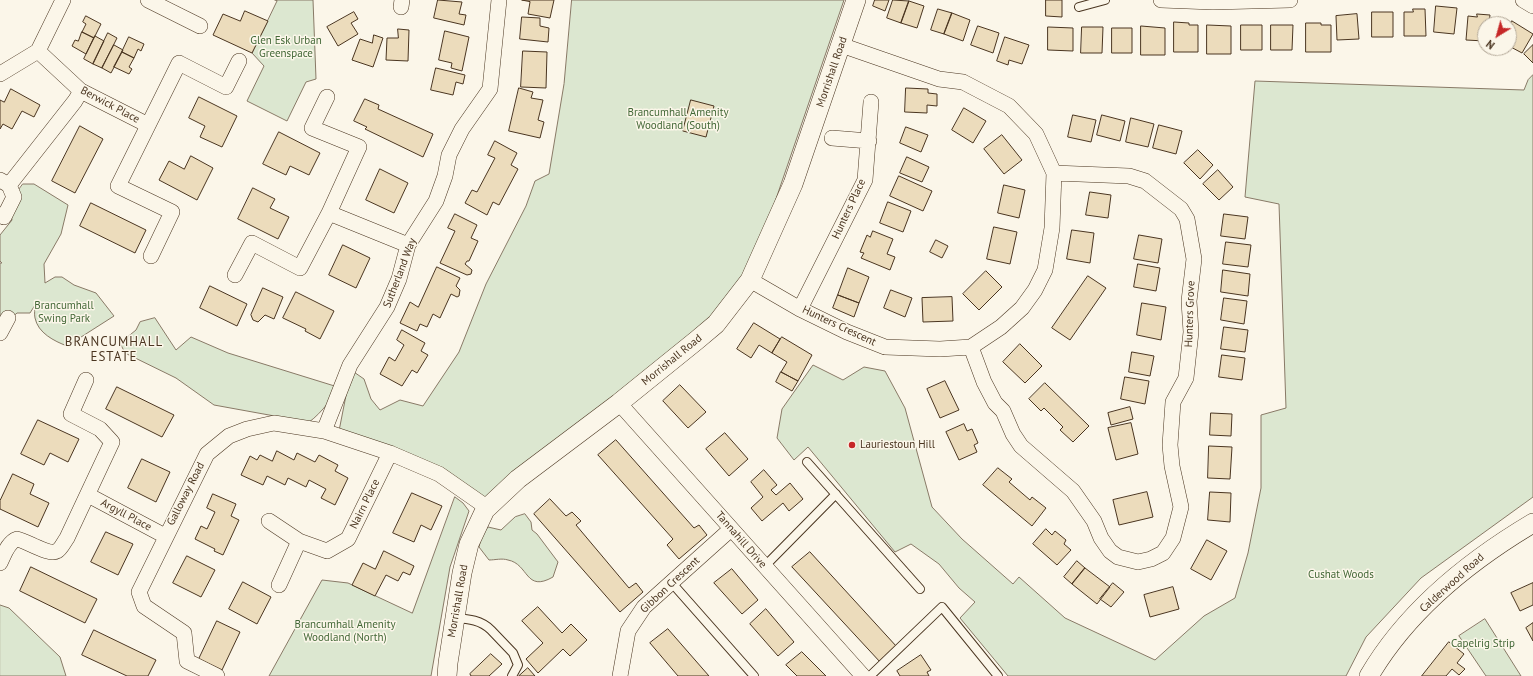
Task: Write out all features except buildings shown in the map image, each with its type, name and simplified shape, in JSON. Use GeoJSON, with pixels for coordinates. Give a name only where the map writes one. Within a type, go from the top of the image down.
{"type":"FeatureCollection","features":[{"type":"Feature","properties":{"kind":"street"},"geometry":{"type":"LineString","coordinates":[[0,74],[38,51],[63,0]]}},
{"type":"Feature","properties":{"kind":"street"},"geometry":{"type":"LineString","coordinates":[[148,0],[167,4],[200,26]]}},
{"type":"Feature","properties":{"kind":"street","name":"Sutherland Way"},"geometry":{"type":"LineString","coordinates":[[324,431],[350,365],[387,308],[399,279],[408,245],[436,201],[445,176],[449,155],[462,129],[490,90],[499,0]]}},
{"type":"Feature","properties":{"kind":"street","name":"Morrishall Road"},"geometry":{"type":"LineString","coordinates":[[447,676],[462,573],[469,544],[485,510],[518,479],[619,403],[716,324],[750,280],[793,184],[856,0]]}},
{"type":"Feature","properties":{"kind":"street"},"geometry":{"type":"LineString","coordinates":[[1161,0],[1213,2],[1290,0]]}},
{"type":"Feature","properties":{"kind":"street"},"geometry":{"type":"LineString","coordinates":[[1523,0],[1533,6]]}},
{"type":"Feature","properties":{"kind":"street","name":"Hunters Crescent"},"geometry":{"type":"LineString","coordinates":[[750,280],[800,309],[847,332],[885,347],[940,349],[971,347],[1001,327],[1022,308],[1035,290],[1044,270],[1052,228],[1054,173],[1036,134],[1009,106],[963,82],[939,79],[841,45]]}},
{"type":"Feature","properties":{"kind":"street","name":"Berwick Place"},"geometry":{"type":"LineString","coordinates":[[38,51],[80,91],[148,125]]}},
{"type":"Feature","properties":{"kind":"street","name":"Berwick Place"},"geometry":{"type":"LineString","coordinates":[[151,256],[172,212],[118,186],[179,63],[226,87],[239,60]]}},
{"type":"Feature","properties":{"kind":"street"},"geometry":{"type":"LineString","coordinates":[[0,215],[4,217],[14,197],[5,183],[75,102],[80,91]]}},
{"type":"Feature","properties":{"kind":"street"},"geometry":{"type":"LineString","coordinates":[[235,275],[252,243],[300,268],[329,213],[359,147],[312,128],[327,97]]}},
{"type":"Feature","properties":{"kind":"street","name":"Hunters Place"},"geometry":{"type":"LineString","coordinates":[[800,309],[865,180],[869,141],[870,102]]}},
{"type":"Feature","properties":{"kind":"street"},"geometry":{"type":"LineString","coordinates":[[832,138],[869,141]]}},
{"type":"Feature","properties":{"kind":"street","name":"Hunters Grove"},"geometry":{"type":"LineString","coordinates":[[971,347],[984,382],[995,403],[1003,411],[1013,434],[1021,446],[1073,490],[1094,522],[1101,538],[1110,551],[1118,557],[1138,562],[1151,559],[1163,553],[1173,538],[1180,507],[1172,466],[1170,445],[1174,402],[1186,378],[1191,332],[1189,301],[1194,259],[1187,219],[1181,209],[1145,181],[1129,176],[1054,173]]}},
{"type":"Feature","properties":{"kind":"street"},"geometry":{"type":"LineString","coordinates":[[329,213],[408,245]]}},
{"type":"Feature","properties":{"kind":"street"},"geometry":{"type":"LineString","coordinates":[[0,333],[8,318]]}},
{"type":"Feature","properties":{"kind":"street","name":"Argyll Place"},"geometry":{"type":"LineString","coordinates":[[0,563],[9,545],[17,539],[42,550],[52,552],[57,551],[66,538],[88,495],[112,442],[100,429],[71,414],[86,380]]}},
{"type":"Feature","properties":{"kind":"street","name":"Tannahill Drive"},"geometry":{"type":"LineString","coordinates":[[619,403],[863,676]]}},
{"type":"Feature","properties":{"kind":"street","name":"Galloway Road"},"geometry":{"type":"LineString","coordinates":[[217,676],[187,661],[184,633],[144,606],[139,592],[165,536],[207,454],[230,436],[247,429],[274,423],[324,431],[390,453],[439,474],[484,506],[485,510]]}},
{"type":"Feature","properties":{"kind":"street","name":"Nairn Place"},"geometry":{"type":"LineString","coordinates":[[269,521],[299,541],[327,552],[348,539],[390,453]]}},
{"type":"Feature","properties":{"kind":"street","name":"Argyll Place"},"geometry":{"type":"LineString","coordinates":[[88,495],[165,536]]}},
{"type":"Feature","properties":{"kind":"street","name":"Calderwood Road"},"geometry":{"type":"LineString","coordinates":[[1369,676],[1401,633],[1432,599],[1486,553],[1533,523]]}},
{"type":"Feature","properties":{"kind":"street","name":"Gibbon Crescent"},"geometry":{"type":"LineString","coordinates":[[623,676],[628,631],[644,607],[731,529]]}},
{"type":"Feature","properties":{"kind":"street"},"geometry":{"type":"LineString","coordinates":[[279,585],[299,541]]}},
{"type":"Feature","properties":{"kind":"lane"},"geometry":{"type":"LineString","coordinates":[[1079,7],[1105,0]]}},
{"type":"Feature","properties":{"kind":"lane"},"geometry":{"type":"LineString","coordinates":[[807,462],[920,590]]}},
{"type":"Feature","properties":{"kind":"lane"},"geometry":{"type":"LineString","coordinates":[[764,566],[836,494]]}},
{"type":"Feature","properties":{"kind":"lane"},"geometry":{"type":"LineString","coordinates":[[671,582],[754,676]]}},
{"type":"Feature","properties":{"kind":"lane"},"geometry":{"type":"LineString","coordinates":[[870,676],[942,607],[998,676]]}},
{"type":"Feature","properties":{"kind":"lane"},"geometry":{"type":"LineString","coordinates":[[455,618],[473,619],[487,626],[491,630],[516,658],[516,670],[512,676]]}},
{"type":"Feature","properties":{"kind":"green space","name":"Glen Esk Urban Greenspace"},"geometry":{"type":"Polygon","coordinates":[[[275,0],[313,0],[316,79],[306,82],[287,121],[247,101],[264,66],[252,53],[277,1],[275,0]]]}},
{"type":"Feature","properties":{"kind":"green space","name":"Brancumhall Amenity Woodland (South)"},"geometry":{"type":"Polygon","coordinates":[[[572,0],[844,0],[765,231],[729,305],[485,510],[439,474],[338,436],[351,370],[364,379],[371,399],[380,410],[400,400],[423,406],[459,352],[486,284],[526,206],[535,181],[549,174],[564,84],[572,0]]]}},
{"type":"Feature","properties":{"kind":"green space","name":"Cushat Woods"},"geometry":{"type":"Polygon","coordinates":[[[1533,75],[1533,497],[1421,578],[1366,637],[1346,676],[1008,676],[960,618],[975,602],[959,588],[939,564],[911,544],[895,552],[808,447],[794,460],[777,438],[782,409],[813,365],[843,380],[864,367],[885,371],[905,408],[932,507],[962,539],[1013,584],[1019,577],[1065,618],[1155,660],[1204,616],[1235,598],[1248,553],[1261,488],[1261,415],[1286,408],[1279,204],[1245,197],[1255,81],[1524,90],[1528,80],[1533,75]]]}},
{"type":"Feature","properties":{"kind":"green space","name":"Brancumhall Swing Park"},"geometry":{"type":"Polygon","coordinates":[[[23,184],[34,184],[68,205],[61,234],[44,264],[45,283],[55,277],[62,277],[74,285],[96,293],[114,316],[67,346],[47,336],[39,328],[35,318],[35,305],[30,313],[17,313],[0,328],[0,263],[2,263],[0,261],[0,235],[12,220],[9,203],[23,184]]]}},
{"type":"Feature","properties":{"kind":"green space"},"geometry":{"type":"Polygon","coordinates":[[[155,318],[176,350],[191,337],[228,353],[341,388],[319,414],[303,426],[280,417],[214,405],[176,378],[125,353],[120,343],[136,330],[140,322],[155,318]]]}},
{"type":"Feature","properties":{"kind":"green space","name":"Brancumhall Amenity Woodland (North)"},"geometry":{"type":"Polygon","coordinates":[[[455,497],[463,503],[469,511],[450,567],[431,676],[269,676],[322,580],[348,583],[412,613],[455,497]]]}},
{"type":"Feature","properties":{"kind":"green space"},"geometry":{"type":"Polygon","coordinates":[[[525,514],[531,522],[532,530],[537,534],[558,562],[553,577],[544,581],[537,582],[532,580],[520,567],[508,560],[489,560],[479,547],[482,534],[488,527],[501,530],[515,517],[525,514]]]}},
{"type":"Feature","properties":{"kind":"green space"},"geometry":{"type":"Polygon","coordinates":[[[0,605],[9,608],[60,657],[66,676],[0,676],[0,605]]]}},
{"type":"Feature","properties":{"kind":"green space","name":"Capelrig Strip"},"geometry":{"type":"Polygon","coordinates":[[[1485,619],[1521,676],[1486,676],[1459,636],[1485,619]]]}},
{"type":"Feature","properties":{"kind":"place","name":"Lauriestoun Hill"},"geometry":{"type":"Point","coordinates":[852,445]}},
{"type":"Feature","properties":{"kind":"district","name":"BRANCUMHALL ESTATE"},"geometry":{"type":"Point","coordinates":[114,350]}}]}
